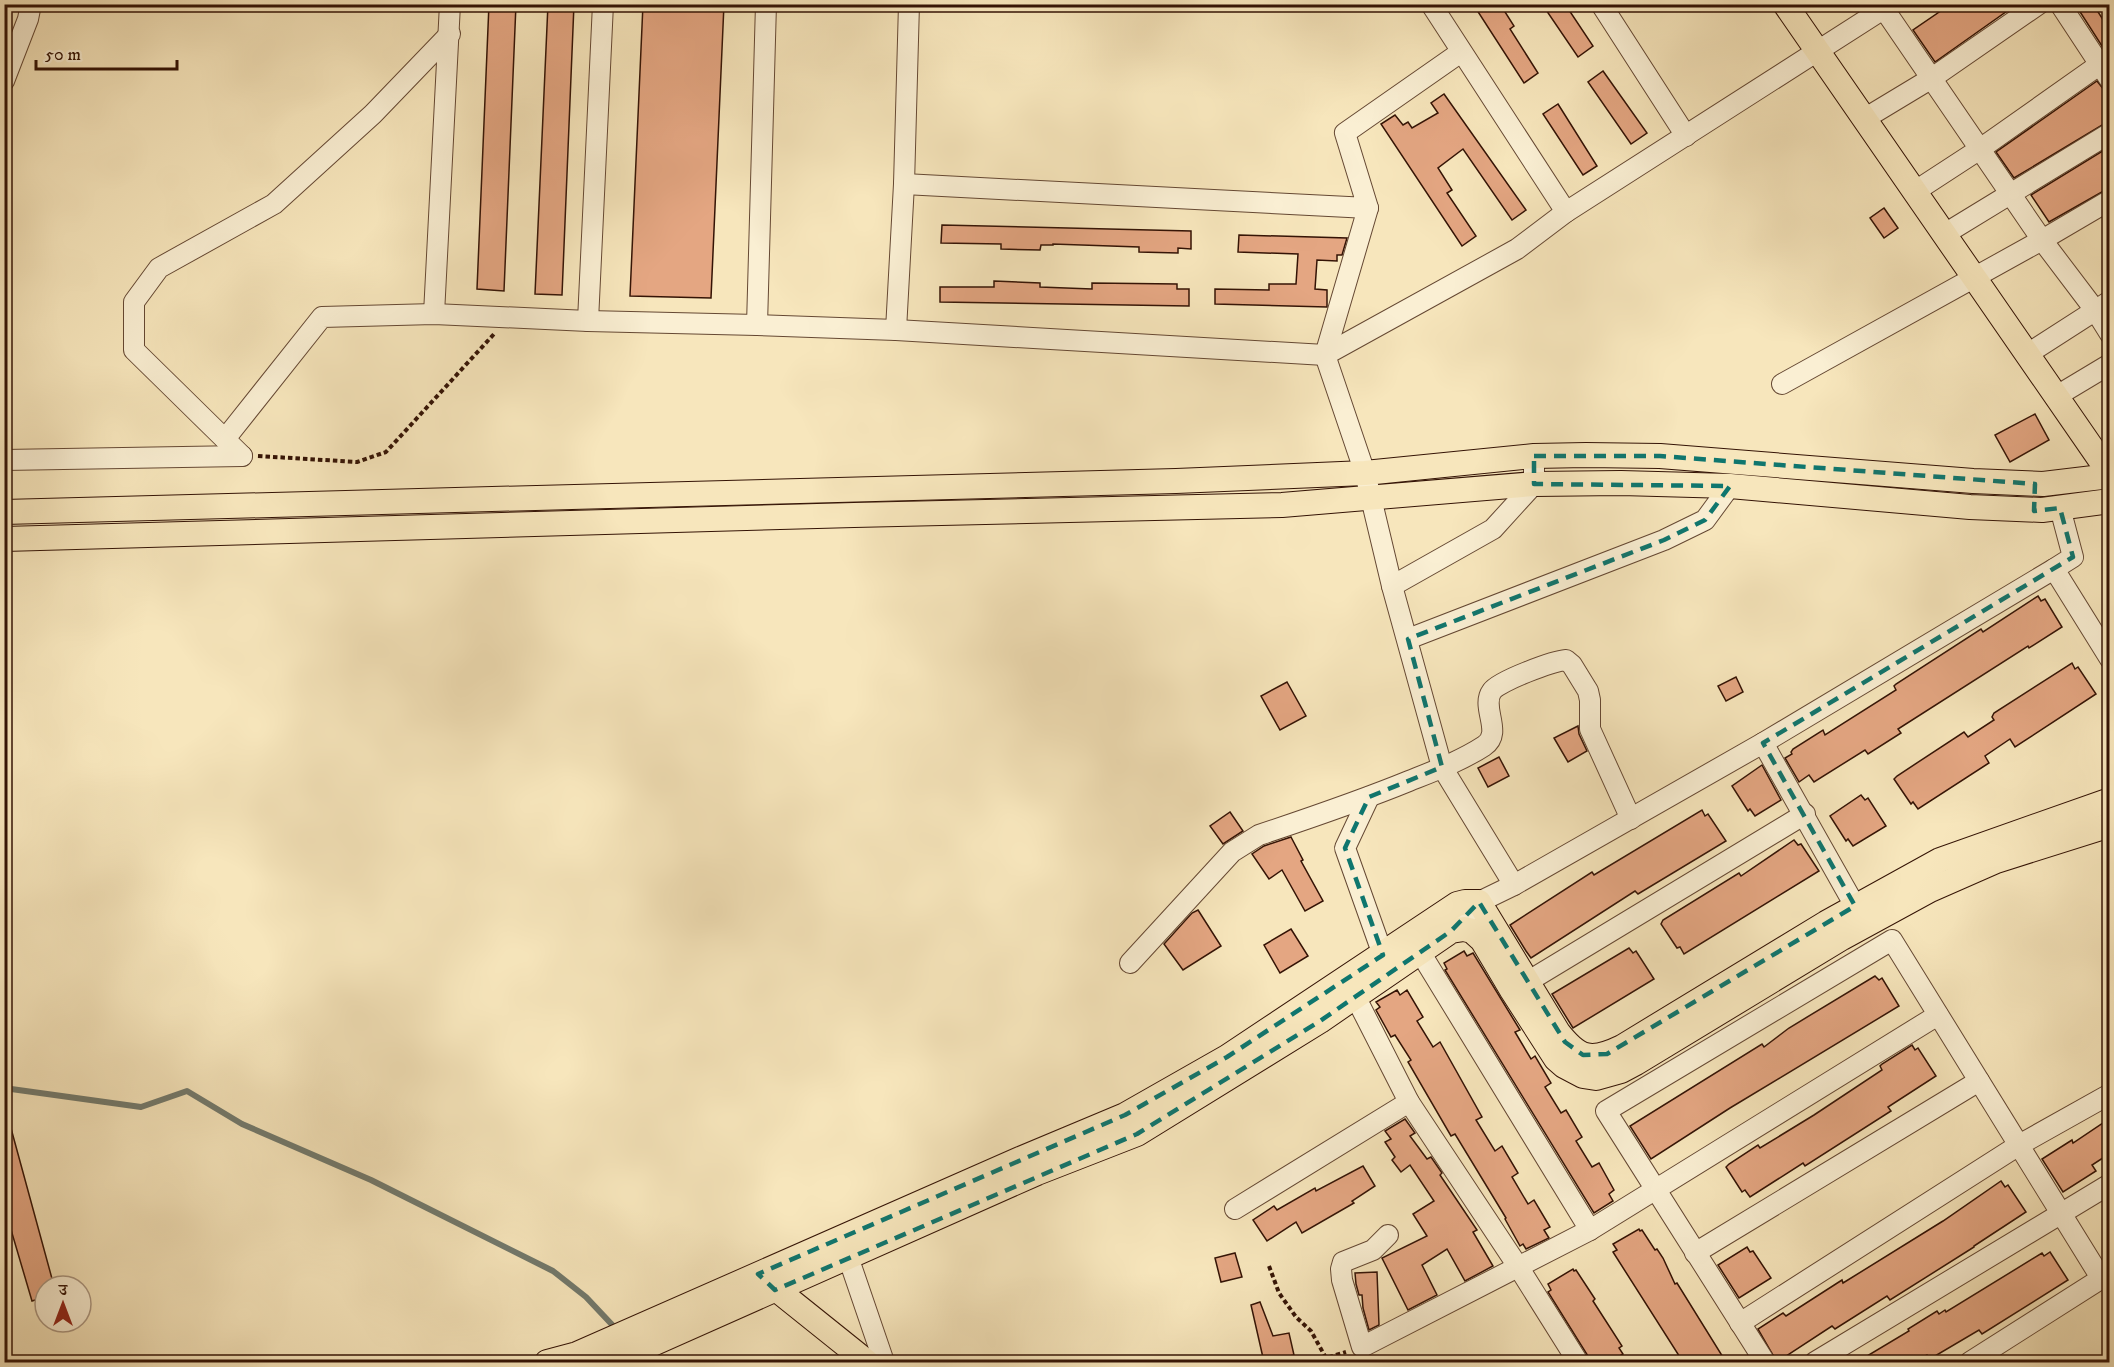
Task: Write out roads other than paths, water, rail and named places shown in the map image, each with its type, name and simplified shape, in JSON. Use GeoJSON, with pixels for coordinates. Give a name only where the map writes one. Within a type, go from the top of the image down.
{"type":"FeatureCollection","features":[{"type":"Feature","properties":{"kind":"main road"},"geometry":{"type":"LineString","coordinates":[[4,512],[882,489],[1365,473],[1534,456],[1660,456],[2035,484],[2109,475],[1785,4]]}},
{"type":"Feature","properties":{"kind":"main road"},"geometry":{"type":"LineString","coordinates":[[4,539],[1282,505],[1534,484],[1621,483],[1730,486],[1970,507],[2034,510],[2109,501]]}},
{"type":"Feature","properties":{"kind":"main road"},"geometry":{"type":"LineString","coordinates":[[547,1362],[677,1322],[845,1247],[1125,1115],[1227,1057],[1458,904],[1479,902],[1565,1042],[1583,1055],[1594,1057],[1622,1047],[1855,906],[1940,860],[2109,800]]}},
{"type":"Feature","properties":{"kind":"main road"},"geometry":{"type":"LineString","coordinates":[[845,1247],[1137,1134],[1320,1021],[1450,932],[1464,929],[1478,935],[1488,947],[1510,989],[1556,1059],[1574,1072],[1596,1078],[1621,1071],[1636,1063],[1930,890],[1996,861],[2109,825]]}},
{"type":"Feature","properties":{"kind":"main road"},"geometry":{"type":"LineString","coordinates":[[766,1282],[867,1362]]}},
{"type":"Feature","properties":{"kind":"main road"},"geometry":{"type":"LineString","coordinates":[[612,1362],[677,1322]]}},
{"type":"Feature","properties":{"kind":"street"},"geometry":{"type":"LineString","coordinates":[[4,81],[28,20],[31,4]]}},
{"type":"Feature","properties":{"kind":"street"},"geometry":{"type":"LineString","coordinates":[[435,314],[450,4]]}},
{"type":"Feature","properties":{"kind":"street"},"geometry":{"type":"LineString","coordinates":[[588,321],[603,4]]}},
{"type":"Feature","properties":{"kind":"street"},"geometry":{"type":"LineString","coordinates":[[757,325],[766,4]]}},
{"type":"Feature","properties":{"kind":"street"},"geometry":{"type":"LineString","coordinates":[[896,330],[904,184],[909,4]]}},
{"type":"Feature","properties":{"kind":"street"},"geometry":{"type":"LineString","coordinates":[[1431,4],[1566,212]]}},
{"type":"Feature","properties":{"kind":"street"},"geometry":{"type":"LineString","coordinates":[[1601,4],[1686,136]]}},
{"type":"Feature","properties":{"kind":"street"},"geometry":{"type":"LineString","coordinates":[[1864,119],[1932,78],[2039,4]]}},
{"type":"Feature","properties":{"kind":"street"},"geometry":{"type":"LineString","coordinates":[[1914,192],[2104,72],[2060,4]]}},
{"type":"Feature","properties":{"kind":"street"},"geometry":{"type":"LineString","coordinates":[[225,439],[322,318],[435,314],[757,325],[896,330],[1325,354],[1517,249],[1566,212],[1887,7],[1932,78],[2042,240],[2102,305],[2109,333]]}},
{"type":"Feature","properties":{"kind":"street"},"geometry":{"type":"LineString","coordinates":[[4,459],[242,456],[134,350],[134,302],[159,268],[274,204],[373,114],[450,34]]}},
{"type":"Feature","properties":{"kind":"street"},"geometry":{"type":"LineString","coordinates":[[1461,52],[1345,133],[1368,208],[1325,354],[1365,473],[1392,586],[1442,767],[1514,885]]}},
{"type":"Feature","properties":{"kind":"street"},"geometry":{"type":"LineString","coordinates":[[1943,235],[2109,133]]}},
{"type":"Feature","properties":{"kind":"street"},"geometry":{"type":"LineString","coordinates":[[904,184],[1368,208]]}},
{"type":"Feature","properties":{"kind":"street"},"geometry":{"type":"LineString","coordinates":[[1782,384],[2042,240],[2109,200]]}},
{"type":"Feature","properties":{"kind":"street"},"geometry":{"type":"LineString","coordinates":[[2026,355],[2102,305]]}},
{"type":"Feature","properties":{"kind":"street"},"geometry":{"type":"LineString","coordinates":[[2055,397],[2109,364]]}},
{"type":"Feature","properties":{"kind":"street"},"geometry":{"type":"LineString","coordinates":[[1392,586],[1493,529],[1534,484],[1534,456]]}},
{"type":"Feature","properties":{"kind":"street"},"geometry":{"type":"LineString","coordinates":[[2034,510],[2035,484]]}},
{"type":"Feature","properties":{"kind":"street"},"geometry":{"type":"LineString","coordinates":[[1408,639],[1664,540],[1705,520],[1730,486]]}},
{"type":"Feature","properties":{"kind":"street"},"geometry":{"type":"LineString","coordinates":[[882,489],[883,514]]}},
{"type":"Feature","properties":{"kind":"street"},"geometry":{"type":"LineString","coordinates":[[1450,932],[1479,902],[1514,885],[1763,743],[2073,556],[2060,508]]}},
{"type":"Feature","properties":{"kind":"street"},"geometry":{"type":"LineString","coordinates":[[2054,569],[2109,659]]}},
{"type":"Feature","properties":{"kind":"street"},"geometry":{"type":"LineString","coordinates":[[1130,963],[1232,852],[1259,835],[1369,797],[1442,767],[1485,746],[1491,739],[1492,726],[1488,701],[1491,692],[1500,685],[1555,660],[1566,660],[1572,665],[1588,691],[1590,729],[1631,819]]}},
{"type":"Feature","properties":{"kind":"street"},"geometry":{"type":"LineString","coordinates":[[1763,743],[1855,906]]}},
{"type":"Feature","properties":{"kind":"street"},"geometry":{"type":"LineString","coordinates":[[1369,797],[1345,848],[1383,955]]}},
{"type":"Feature","properties":{"kind":"street"},"geometry":{"type":"LineString","coordinates":[[1527,982],[1805,814]]}},
{"type":"Feature","properties":{"kind":"street"},"geometry":{"type":"LineString","coordinates":[[1879,918],[2061,1213],[2105,1276],[1970,1362]]}},
{"type":"Feature","properties":{"kind":"street"},"geometry":{"type":"LineString","coordinates":[[1765,1362],[1606,1111],[1892,940]]}},
{"type":"Feature","properties":{"kind":"street"},"geometry":{"type":"LineString","coordinates":[[1420,952],[1590,1230]]}},
{"type":"Feature","properties":{"kind":"street"},"geometry":{"type":"LineString","coordinates":[[1355,996],[1409,1102],[1578,1362]]}},
{"type":"Feature","properties":{"kind":"street"},"geometry":{"type":"LineString","coordinates":[[1388,1234],[1373,1250],[1343,1262],[1341,1269],[1342,1280],[1362,1347],[1590,1230],[1938,1015]]}},
{"type":"Feature","properties":{"kind":"street"},"geometry":{"type":"LineString","coordinates":[[1695,1253],[1979,1082]]}},
{"type":"Feature","properties":{"kind":"street"},"geometry":{"type":"LineString","coordinates":[[1740,1323],[2019,1145],[2109,1094]]}},
{"type":"Feature","properties":{"kind":"street"},"geometry":{"type":"LineString","coordinates":[[1235,1209],[1409,1102]]}},
{"type":"Feature","properties":{"kind":"street"},"geometry":{"type":"LineString","coordinates":[[1815,1362],[2109,1184]]}},
{"type":"Feature","properties":{"kind":"street"},"geometry":{"type":"LineString","coordinates":[[845,1247],[884,1362]]}},
{"type":"Feature","properties":{"kind":"waterway"},"geometry":{"type":"LineString","coordinates":[[4,1088],[141,1107],[187,1091],[242,1124],[371,1180],[553,1271],[586,1297],[618,1331]]}}]}
